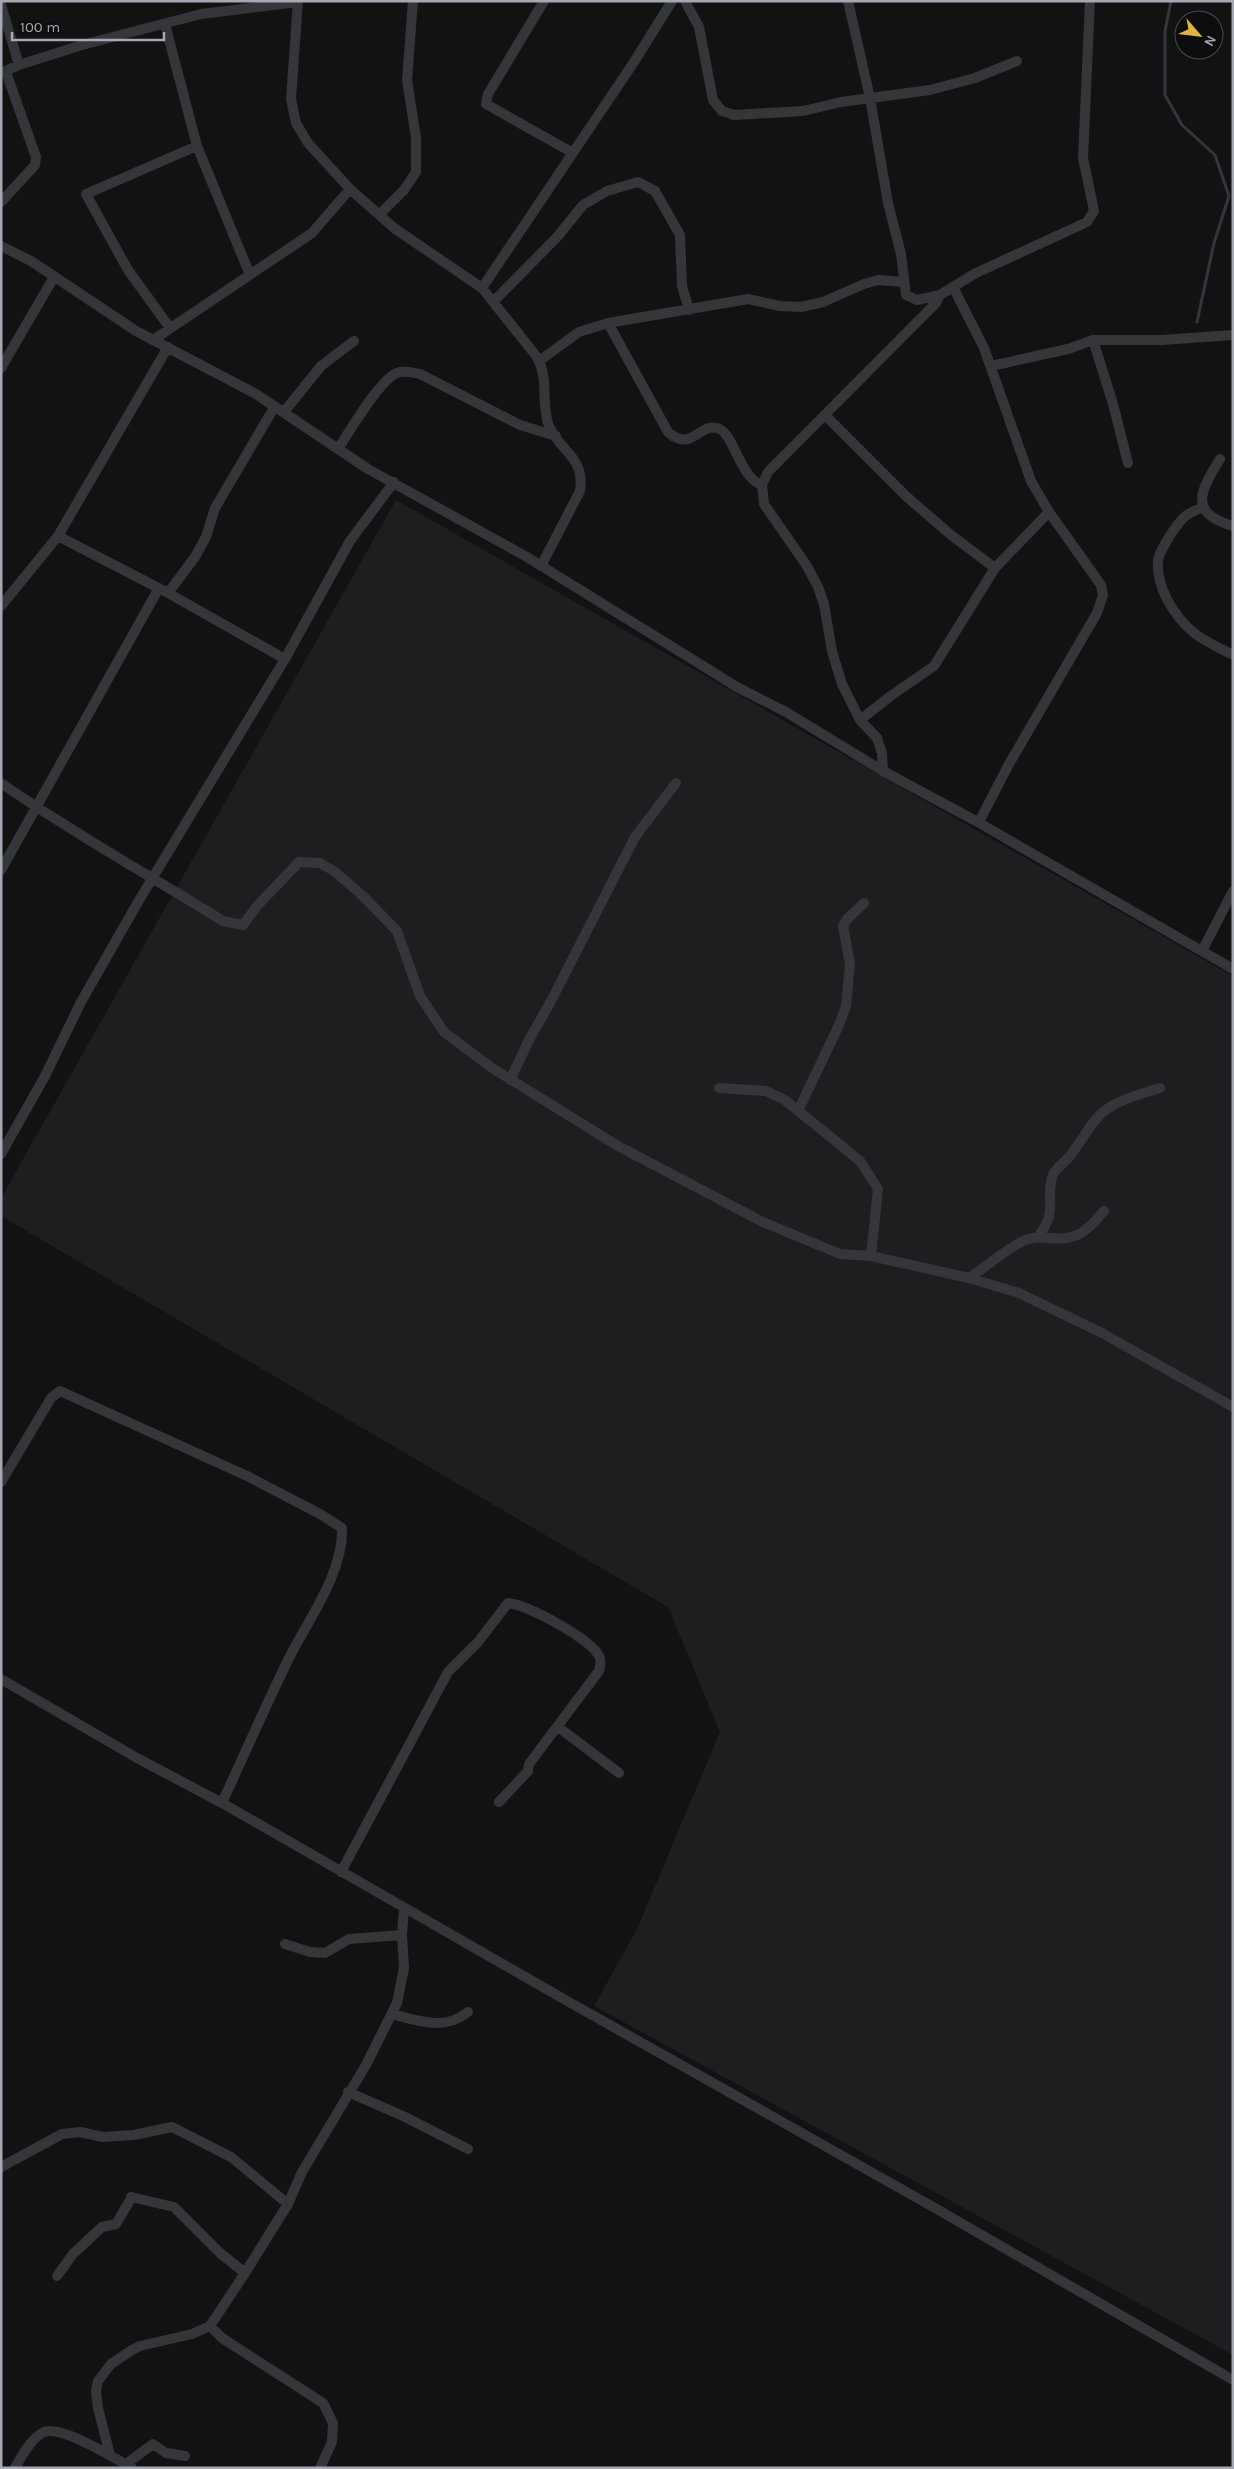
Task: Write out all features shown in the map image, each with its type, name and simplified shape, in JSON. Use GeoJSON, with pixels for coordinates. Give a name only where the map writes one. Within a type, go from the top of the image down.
{"type":"FeatureCollection","features":[{"type":"Feature","properties":{"kind":"street"},"geometry":{"type":"LineString","coordinates":[[379,215],[404,190],[416,172],[416,138],[407,80],[413,1]]}},
{"type":"Feature","properties":{"kind":"street"},"geometry":{"type":"LineString","coordinates":[[544,1],[488,94],[486,104],[573,153]]}},
{"type":"Feature","properties":{"kind":"street"},"geometry":{"type":"LineString","coordinates":[[482,288],[634,62],[672,1]]}},
{"type":"Feature","properties":{"kind":"street"},"geometry":{"type":"LineString","coordinates":[[685,1],[699,27],[713,100],[722,111],[734,115],[803,111],[841,102],[930,90],[974,78],[1017,61]]}},
{"type":"Feature","properties":{"kind":"street"},"geometry":{"type":"LineString","coordinates":[[848,1],[870,98],[888,203],[902,254],[903,282],[906,295],[917,300],[940,295],[974,274],[1087,222],[1094,211],[1083,158],[1090,1]]}},
{"type":"Feature","properties":{"kind":"street"},"geometry":{"type":"LineString","coordinates":[[1,202],[35,165],[36,157],[4,73],[19,65],[82,45],[201,14],[298,2],[291,99],[296,123],[308,143],[350,189],[394,228],[482,288],[494,301],[543,368],[549,426],[579,468],[582,479],[580,491],[541,566]]}},
{"type":"Feature","properties":{"kind":"street"},"geometry":{"type":"LineString","coordinates":[[1,5],[19,65]]}},
{"type":"Feature","properties":{"kind":"street"},"geometry":{"type":"LineString","coordinates":[[165,24],[197,146],[250,275]]}},
{"type":"Feature","properties":{"kind":"street"},"geometry":{"type":"LineString","coordinates":[[170,328],[128,270],[86,194],[197,146]]}},
{"type":"Feature","properties":{"kind":"street"},"geometry":{"type":"LineString","coordinates":[[494,301],[558,236],[583,205],[607,191],[638,182],[655,191],[680,235],[682,286],[689,310]]}},
{"type":"Feature","properties":{"kind":"street"},"geometry":{"type":"LineString","coordinates":[[153,340],[312,233],[350,189]]}},
{"type":"Feature","properties":{"kind":"street"},"geometry":{"type":"LineString","coordinates":[[1,246],[31,262],[136,331],[280,409],[368,469],[541,566],[720,676],[786,712],[883,771],[979,822],[1233,969]]}},
{"type":"Feature","properties":{"kind":"street"},"geometry":{"type":"LineString","coordinates":[[1,368],[54,277]]}},
{"type":"Feature","properties":{"kind":"street"},"geometry":{"type":"LineString","coordinates":[[539,361],[578,332],[608,323],[748,299],[780,306],[801,307],[823,302],[878,280],[903,282]]}},
{"type":"Feature","properties":{"kind":"street"},"geometry":{"type":"LineString","coordinates":[[953,287],[984,348],[1023,465],[1049,512],[1102,585],[1103,595],[1097,613],[1009,764],[979,822]]}},
{"type":"Feature","properties":{"kind":"street"},"geometry":{"type":"LineString","coordinates":[[883,771],[882,753],[877,738],[860,720],[842,684],[832,651],[824,604],[818,587],[807,566],[764,504],[762,485],[768,472],[936,303],[940,295]]}},
{"type":"Feature","properties":{"kind":"street"},"geometry":{"type":"LineString","coordinates":[[608,323],[668,432],[678,440],[685,440],[712,428],[718,428],[725,434],[751,479],[762,485]]}},
{"type":"Feature","properties":{"kind":"street"},"geometry":{"type":"LineString","coordinates":[[991,366],[1068,349],[1093,340],[1162,340],[1233,335]]}},
{"type":"Feature","properties":{"kind":"street"},"geometry":{"type":"LineString","coordinates":[[1093,340],[1113,404],[1128,463]]}},
{"type":"Feature","properties":{"kind":"street"},"geometry":{"type":"LineString","coordinates":[[1,870],[163,590],[195,557],[206,537],[215,508],[280,409],[321,366],[354,341]]}},
{"type":"Feature","properties":{"kind":"street"},"geometry":{"type":"LineString","coordinates":[[1,606],[58,536],[168,348]]}},
{"type":"Feature","properties":{"kind":"street"},"geometry":{"type":"LineString","coordinates":[[338,449],[369,400],[396,373],[406,372],[420,374],[520,426],[556,436]]}},
{"type":"Feature","properties":{"kind":"street"},"geometry":{"type":"LineString","coordinates":[[825,415],[907,497],[951,535],[995,568]]}},
{"type":"Feature","properties":{"kind":"street"},"geometry":{"type":"LineString","coordinates":[[1220,458],[1201,500],[1202,508],[1208,515],[1233,526]]}},
{"type":"Feature","properties":{"kind":"street"},"geometry":{"type":"LineString","coordinates":[[1,1154],[45,1076],[81,1002],[153,877],[285,659],[350,541],[394,482]]}},
{"type":"Feature","properties":{"kind":"street"},"geometry":{"type":"LineString","coordinates":[[1202,508],[1188,512],[1180,520],[1160,553],[1158,563],[1161,582],[1166,596],[1187,626],[1195,633],[1233,655]]}},
{"type":"Feature","properties":{"kind":"street"},"geometry":{"type":"LineString","coordinates":[[860,720],[892,694],[934,666],[995,568],[1049,512]]}},
{"type":"Feature","properties":{"kind":"street"},"geometry":{"type":"LineString","coordinates":[[58,536],[163,590],[285,659]]}},
{"type":"Feature","properties":{"kind":"street"},"geometry":{"type":"LineString","coordinates":[[1,783],[106,852],[153,877],[223,921],[243,925],[257,906],[299,862],[320,863],[334,871],[364,897],[397,931],[420,996],[444,1032],[510,1080],[618,1146],[763,1222],[840,1254],[871,1256],[969,1278],[1028,1296],[1102,1333],[1233,1407]]}},
{"type":"Feature","properties":{"kind":"street"},"geometry":{"type":"LineString","coordinates":[[510,1080],[635,837],[676,783]]}},
{"type":"Feature","properties":{"kind":"street"},"geometry":{"type":"LineString","coordinates":[[1202,950],[1233,891]]}},
{"type":"Feature","properties":{"kind":"street"},"geometry":{"type":"LineString","coordinates":[[798,1111],[828,1044],[839,1025],[846,1006],[850,964],[843,926],[847,919],[864,903]]}},
{"type":"Feature","properties":{"kind":"street"},"geometry":{"type":"LineString","coordinates":[[720,1088],[766,1090],[785,1100],[860,1161],[878,1189],[871,1256]]}},
{"type":"Feature","properties":{"kind":"street"},"geometry":{"type":"LineString","coordinates":[[1038,1237],[1052,1213],[1050,1198],[1052,1174],[1070,1156],[1106,1109],[1160,1088]]}},
{"type":"Feature","properties":{"kind":"street"},"geometry":{"type":"LineString","coordinates":[[969,1278],[1023,1241],[1038,1237],[1061,1240],[1076,1237],[1093,1224],[1104,1211]]}},
{"type":"Feature","properties":{"kind":"street"},"geometry":{"type":"LineString","coordinates":[[1,1482],[51,1398],[60,1391],[247,1476],[320,1514],[342,1528],[342,1540],[330,1579],[286,1663],[222,1803]]}},
{"type":"Feature","properties":{"kind":"street"},"geometry":{"type":"LineString","coordinates":[[341,1872],[448,1672],[478,1642],[508,1603],[532,1610],[567,1629],[600,1657],[599,1671],[529,1764],[528,1771],[499,1802]]}},
{"type":"Feature","properties":{"kind":"street"},"geometry":{"type":"LineString","coordinates":[[1,1679],[136,1758],[222,1803],[935,2208],[1233,2380]]}},
{"type":"Feature","properties":{"kind":"street"},"geometry":{"type":"LineString","coordinates":[[558,1727],[619,1773]]}},
{"type":"Feature","properties":{"kind":"street"},"geometry":{"type":"LineString","coordinates":[[110,2455],[98,2408],[96,2391],[102,2375],[111,2364],[140,2346],[192,2334],[210,2326],[245,2273],[288,2204],[302,2172],[328,2132],[348,2092],[366,2065],[397,2003],[404,1968],[402,1935],[404,1908]]}},
{"type":"Feature","properties":{"kind":"street"},"geometry":{"type":"LineString","coordinates":[[286,1944],[310,1952],[325,1953],[349,1939],[402,1935]]}},
{"type":"Feature","properties":{"kind":"street"},"geometry":{"type":"LineString","coordinates":[[392,2014],[424,2023],[449,2023],[460,2019],[468,2012]]}},
{"type":"Feature","properties":{"kind":"street"},"geometry":{"type":"LineString","coordinates":[[348,2092],[404,2116],[468,2150]]}},
{"type":"Feature","properties":{"kind":"street"},"geometry":{"type":"LineString","coordinates":[[1,2167],[62,2134],[80,2132],[103,2137],[134,2135],[172,2127],[231,2157],[288,2204]]}},
{"type":"Feature","properties":{"kind":"street"},"geometry":{"type":"LineString","coordinates":[[57,2276],[73,2254],[102,2227],[116,2224],[131,2197],[174,2207],[220,2253],[245,2273]]}},
{"type":"Feature","properties":{"kind":"street"},"geometry":{"type":"LineString","coordinates":[[210,2326],[222,2338],[323,2403],[333,2423],[332,2442],[320,2468]]}},
{"type":"Feature","properties":{"kind":"street"},"geometry":{"type":"LineString","coordinates":[[15,2468],[37,2436],[54,2430],[110,2455],[129,2466],[153,2444],[166,2453],[185,2456]]}},
{"type":"Feature","properties":{"kind":"shaded area"},"geometry":{"type":"Polygon","coordinates":[[[396,500],[1233,976],[1233,2355],[594,2006],[637,1929],[720,1732],[668,1607],[1,1216],[1,1198],[396,500]]]}},
{"type":"Feature","properties":{"kind":"waterway"},"geometry":{"type":"LineString","coordinates":[[1171,1],[1165,31],[1165,95],[1182,125],[1215,155],[1229,196],[1214,243],[1197,322]]}}]}
